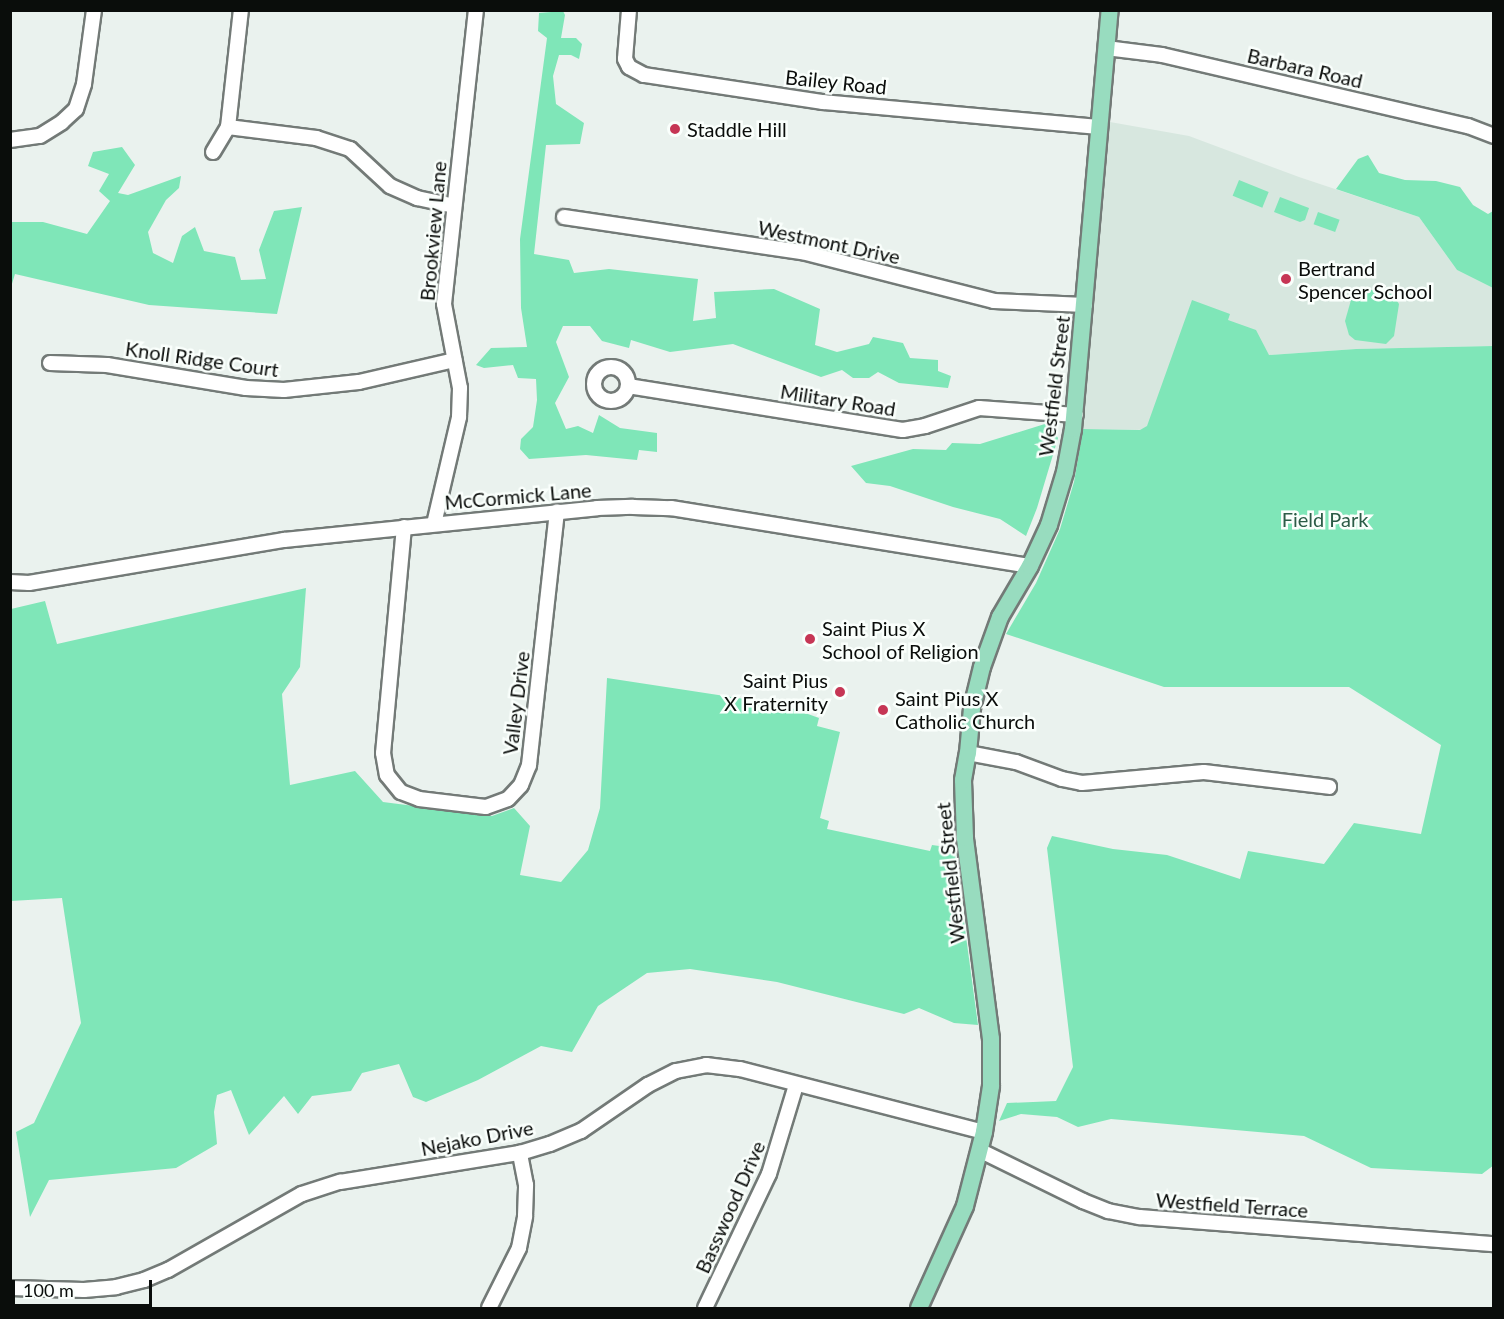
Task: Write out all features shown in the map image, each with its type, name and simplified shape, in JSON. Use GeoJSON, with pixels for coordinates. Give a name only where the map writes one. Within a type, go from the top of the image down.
{"type":"FeatureCollection","features":[{"type":"Feature","properties":{"kind":"main road","name":"Westfield Street"},"geometry":{"type":"LineString","coordinates":[[919,1308],[961,1216],[981,1151],[991,1086],[992,1039],[963,812],[963,780],[969,753],[972,708],[993,633],[1030,566],[1049,525],[1059,494],[1076,415],[1110,10]]}},
{"type":"Feature","properties":{"kind":"street"},"geometry":{"type":"LineString","coordinates":[[10,140],[40,136],[62,122],[76,109],[84,84],[94,10]]}},
{"type":"Feature","properties":{"kind":"street"},"geometry":{"type":"LineString","coordinates":[[213,152],[228,127],[241,10]]}},
{"type":"Feature","properties":{"kind":"street","name":"Brookview Lane"},"geometry":{"type":"LineString","coordinates":[[435,524],[459,417],[460,388],[444,304],[476,10]]}},
{"type":"Feature","properties":{"kind":"street","name":"Bailey Road"},"geometry":{"type":"LineString","coordinates":[[629,10],[625,59],[629,67],[644,75],[823,102],[1100,127]]}},
{"type":"Feature","properties":{"kind":"street","name":"Barbara Road"},"geometry":{"type":"LineString","coordinates":[[1106,48],[1174,58],[1468,126],[1494,136]]}},
{"type":"Feature","properties":{"kind":"street"},"geometry":{"type":"LineString","coordinates":[[228,127],[316,138],[350,149],[390,186],[417,198],[454,206]]}},
{"type":"Feature","properties":{"kind":"street","name":"Westmont Drive"},"geometry":{"type":"LineString","coordinates":[[564,217],[802,252],[994,301],[1085,305]]}},
{"type":"Feature","properties":{"kind":"street","name":"Knoll Ridge Court"},"geometry":{"type":"LineString","coordinates":[[50,363],[99,364],[246,388],[285,390],[358,382],[454,360]]}},
{"type":"Feature","properties":{"kind":"street","name":"Military Road"},"geometry":{"type":"LineString","coordinates":[[628,387],[903,430],[925,426],[979,408],[1076,415]]}},
{"type":"Feature","properties":{"kind":"street","name":"McCormick Lane"},"geometry":{"type":"LineString","coordinates":[[10,582],[29,583],[284,540],[597,508],[671,508],[1030,566]]}},
{"type":"Feature","properties":{"kind":"street","name":"Valley Drive"},"geometry":{"type":"LineString","coordinates":[[404,527],[383,753],[387,775],[401,792],[419,799],[486,807],[508,799],[521,785],[529,765],[556,512]]}},
{"type":"Feature","properties":{"kind":"street"},"geometry":{"type":"LineString","coordinates":[[969,753],[1016,762],[1062,779],[1082,783],[1204,772],[1329,787]]}},
{"type":"Feature","properties":{"kind":"street","name":"Nejako Drive"},"geometry":{"type":"LineString","coordinates":[[10,1288],[84,1290],[116,1287],[168,1270],[302,1194],[340,1182],[520,1153],[581,1131],[648,1085],[676,1071],[706,1065],[729,1068],[984,1132]]}},
{"type":"Feature","properties":{"kind":"street","name":"Basswood Drive"},"geometry":{"type":"LineString","coordinates":[[705,1308],[769,1174],[796,1085]]}},
{"type":"Feature","properties":{"kind":"street","name":"Westfield Terrace"},"geometry":{"type":"LineString","coordinates":[[981,1151],[1083,1201],[1108,1211],[1140,1217],[1494,1244]]}},
{"type":"Feature","properties":{"kind":"street"},"geometry":{"type":"LineString","coordinates":[[489,1308],[519,1248],[525,1216],[526,1185],[520,1153]]}},
{"type":"Feature","properties":{"kind":"shaded area","name":"Bertrand Spencer School"},"geometry":{"type":"Polygon","coordinates":[[[1110,122],[1189,136],[1299,177],[1419,217],[1457,270],[1493,288],[1493,346],[1356,349],[1269,355],[1152,430],[1083,429],[1110,122]]]}},
{"type":"Feature","properties":{"kind":"green space"},"geometry":{"type":"Polygon","coordinates":[[[563,11],[565,15],[561,38],[576,38],[582,44],[579,59],[571,55],[559,55],[553,76],[556,104],[584,123],[580,144],[546,145],[534,254],[569,260],[574,273],[609,269],[698,279],[693,321],[716,318],[714,292],[774,289],[820,309],[815,345],[837,352],[869,344],[873,337],[903,343],[910,358],[938,360],[938,371],[951,376],[948,388],[899,383],[878,372],[869,378],[853,378],[842,370],[821,377],[733,344],[670,352],[631,340],[629,348],[602,341],[590,326],[563,326],[556,342],[569,377],[555,403],[566,429],[578,426],[593,433],[599,415],[620,428],[657,433],[657,452],[639,450],[637,460],[586,455],[529,459],[520,449],[521,439],[533,427],[537,400],[536,379],[518,378],[513,365],[484,368],[476,365],[491,348],[527,347],[521,308],[520,239],[547,38],[538,31],[539,13],[563,11]]]}},
{"type":"Feature","properties":{"kind":"green space"},"geometry":{"type":"Polygon","coordinates":[[[122,147],[135,165],[118,193],[128,195],[181,176],[179,188],[166,200],[148,232],[153,253],[173,263],[182,236],[195,227],[204,251],[235,257],[241,280],[266,279],[259,250],[274,211],[302,207],[277,314],[149,305],[15,274],[11,287],[11,222],[43,222],[87,234],[110,201],[99,191],[109,174],[88,166],[93,152],[122,147]]]}},
{"type":"Feature","properties":{"kind":"green space"},"geometry":{"type":"Polygon","coordinates":[[[1368,155],[1379,173],[1405,180],[1436,181],[1460,187],[1473,205],[1488,214],[1493,211],[1493,288],[1457,270],[1419,217],[1336,189],[1358,159],[1368,155]]]}},
{"type":"Feature","properties":{"kind":"green space"},"geometry":{"type":"Polygon","coordinates":[[[1239,180],[1269,192],[1262,208],[1233,196],[1239,180]]]}},
{"type":"Feature","properties":{"kind":"green space"},"geometry":{"type":"Polygon","coordinates":[[[1280,197],[1309,208],[1305,220],[1300,222],[1274,212],[1280,197]]]}},
{"type":"Feature","properties":{"kind":"green space"},"geometry":{"type":"Polygon","coordinates":[[[1318,212],[1340,220],[1335,232],[1314,224],[1318,212]]]}},
{"type":"Feature","properties":{"kind":"green space"},"geometry":{"type":"Polygon","coordinates":[[[1368,290],[1379,290],[1393,295],[1399,304],[1394,336],[1386,344],[1355,340],[1349,335],[1345,321],[1351,300],[1368,290]]]}},
{"type":"Feature","properties":{"kind":"green space","name":"Field Park"},"geometry":{"type":"Polygon","coordinates":[[[1192,300],[1230,314],[1228,320],[1256,330],[1269,355],[1356,349],[1493,346],[1494,1165],[1482,1174],[1371,1168],[1304,1136],[1111,1119],[1078,1127],[1057,1117],[1021,1114],[999,1121],[1007,1103],[1056,1101],[1073,1067],[1047,848],[1052,836],[1113,849],[1167,855],[1240,879],[1248,851],[1324,864],[1354,823],[1421,834],[1441,745],[1349,687],[1164,687],[1006,634],[1036,583],[1060,529],[1074,482],[1083,429],[1140,430],[1147,426],[1192,300]]]}},
{"type":"Feature","properties":{"kind":"green space"},"geometry":{"type":"Polygon","coordinates":[[[1048,423],[1058,438],[1026,536],[1000,519],[953,507],[890,486],[866,483],[851,466],[913,449],[946,450],[952,443],[980,444],[1048,423]]]}},
{"type":"Feature","properties":{"kind":"green space"},"geometry":{"type":"Polygon","coordinates":[[[306,588],[300,667],[282,694],[290,785],[355,771],[383,802],[492,816],[514,808],[530,826],[520,875],[561,882],[588,850],[600,808],[607,678],[783,705],[819,718],[817,726],[840,732],[820,818],[829,821],[827,829],[930,851],[932,845],[954,848],[978,1025],[954,1023],[919,1008],[904,1014],[777,982],[690,969],[647,973],[598,1006],[572,1052],[541,1046],[478,1080],[426,1102],[413,1097],[399,1064],[362,1073],[351,1091],[312,1096],[298,1114],[284,1096],[249,1135],[231,1090],[217,1095],[214,1112],[217,1144],[176,1168],[49,1180],[30,1217],[16,1132],[34,1123],[81,1023],[62,898],[11,901],[11,609],[45,601],[57,644],[306,588]]]}},
{"type":"Feature","properties":{"kind":"place","name":"Staddle Hill"},"geometry":{"type":"Point","coordinates":[675,129]}},
{"type":"Feature","properties":{"kind":"place","name":"Bertrand Spencer School"},"geometry":{"type":"Point","coordinates":[1286,279]}},
{"type":"Feature","properties":{"kind":"place","name":"Saint Pius X School of Religion"},"geometry":{"type":"Point","coordinates":[810,639]}},
{"type":"Feature","properties":{"kind":"place","name":"Saint Pius X Fraternity"},"geometry":{"type":"Point","coordinates":[840,692]}},
{"type":"Feature","properties":{"kind":"place","name":"Saint Pius X Catholic Church"},"geometry":{"type":"Point","coordinates":[883,710]}}]}
